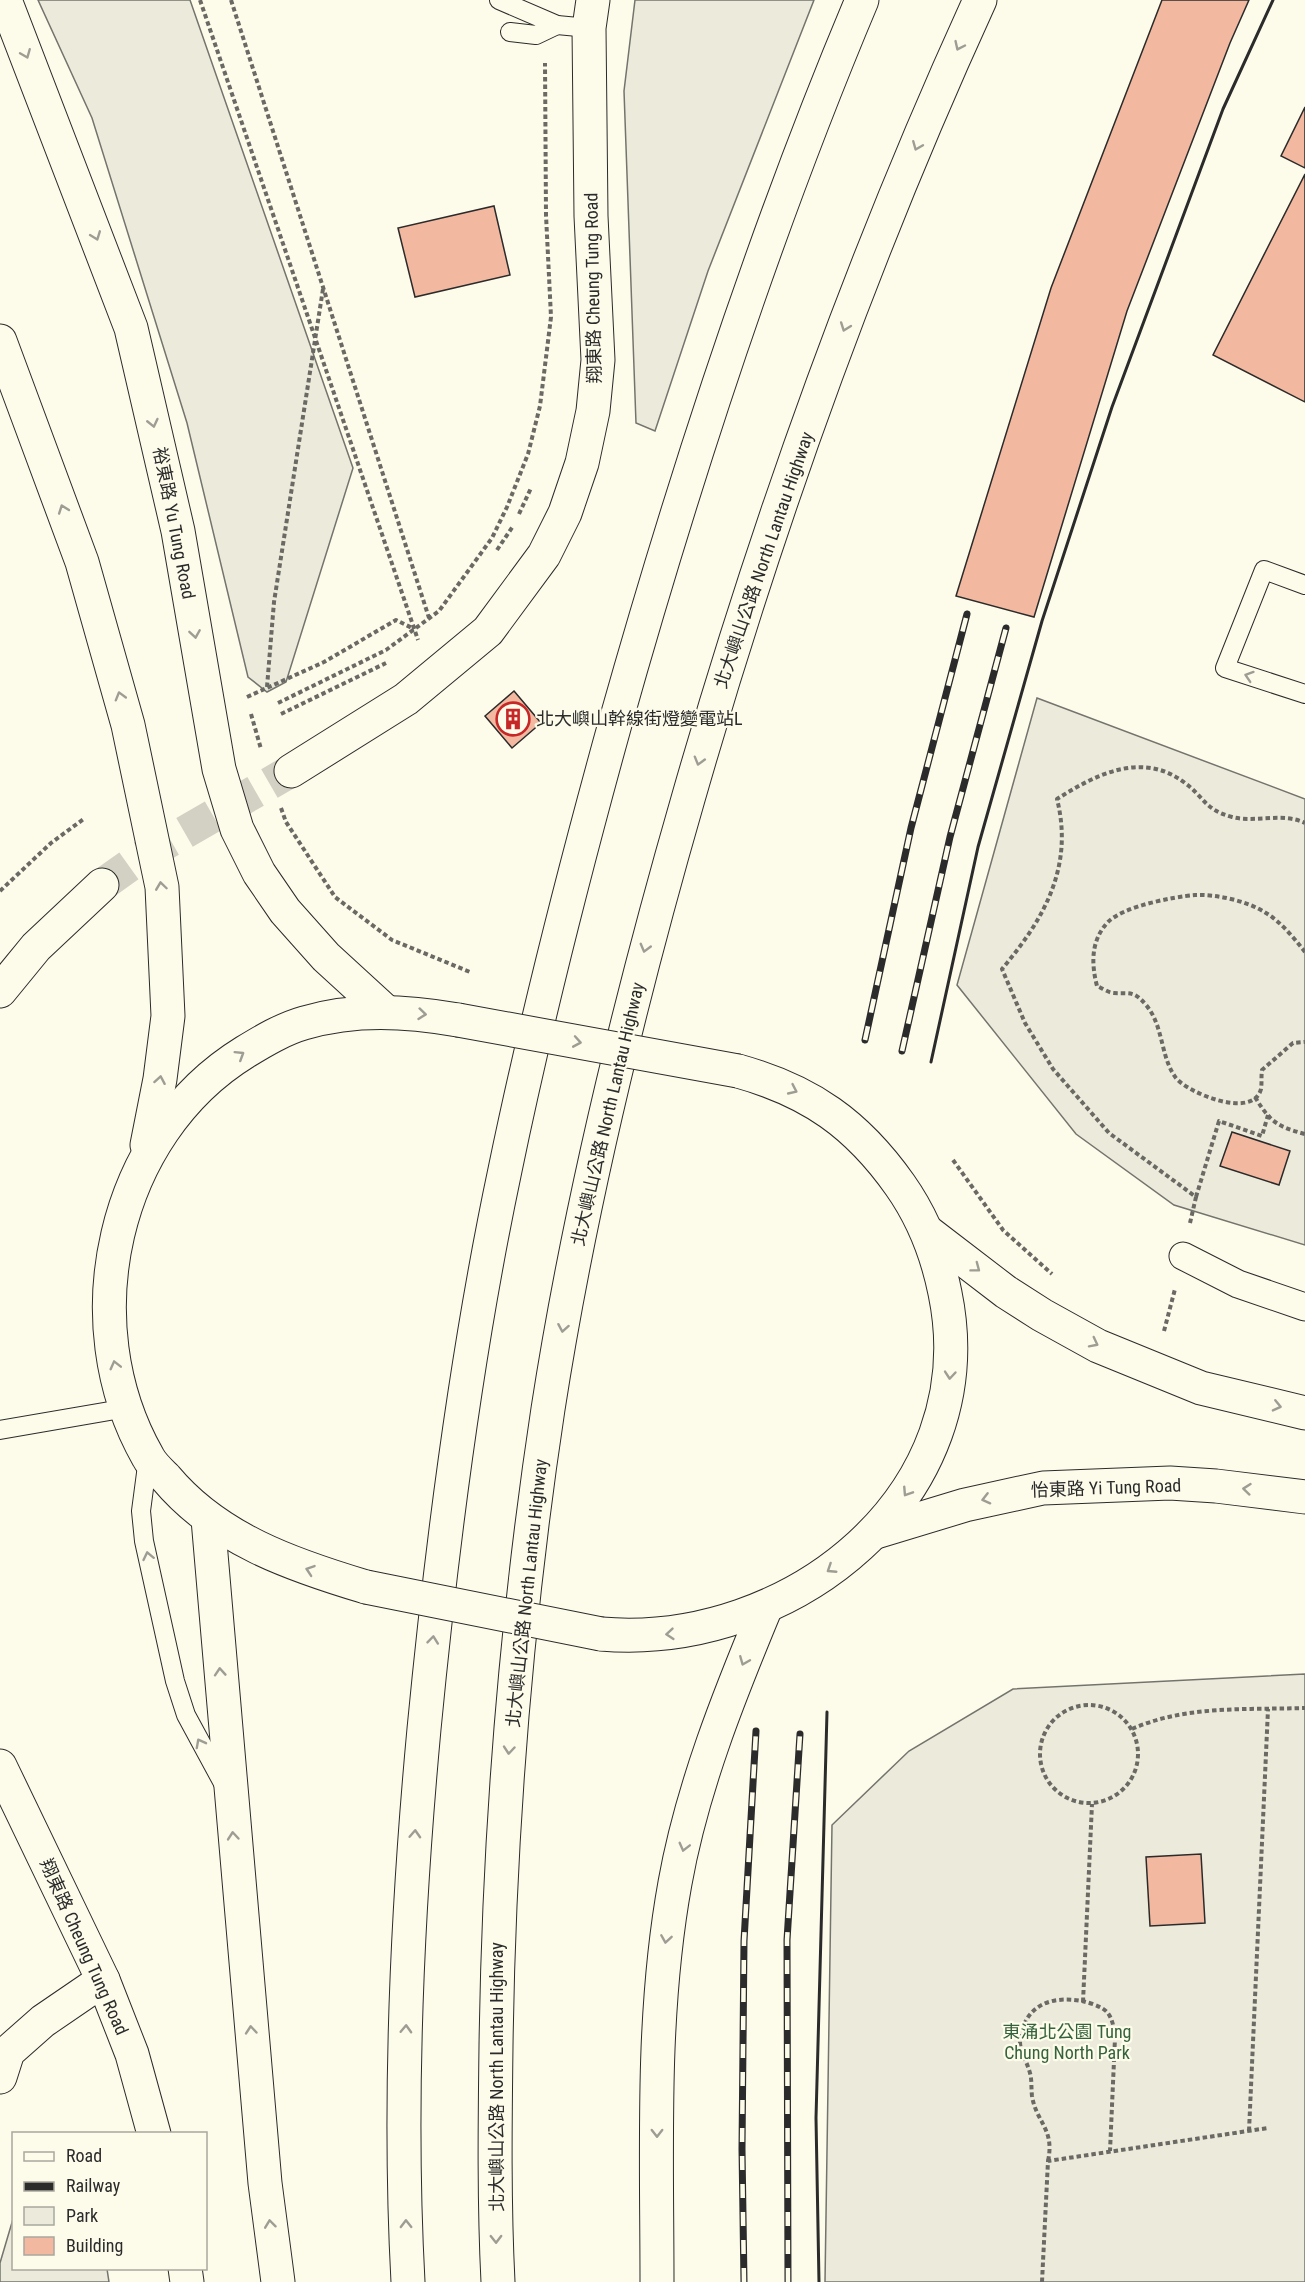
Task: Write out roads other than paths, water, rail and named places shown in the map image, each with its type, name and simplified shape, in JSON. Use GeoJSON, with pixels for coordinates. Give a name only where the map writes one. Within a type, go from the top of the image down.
{"type":"FeatureCollection","features":[{"type":"Feature","properties":{"kind":"main road","name":"裕東路 Yu Tung Road"},"geometry":{"type":"LineString","coordinates":[[5,0],[131,328],[178,531],[219,769],[237,829],[259,873],[285,911],[326,957],[386,1012]]}},
{"type":"Feature","properties":{"kind":"main road"},"geometry":{"type":"LineString","coordinates":[[408,2282],[404,2099],[408,1950],[417,1807],[445,1528],[464,1396],[505,1169],[567,898],[658,572],[759,268],[832,71],[862,0]]}},
{"type":"Feature","properties":{"kind":"main road","name":"北大嶼山公路 North Lantau Highway"},"geometry":{"type":"LineString","coordinates":[[498,2282],[495,2099],[497,1950],[515,1680],[548,1407],[591,1181],[645,948],[746,605],[849,315],[938,92],[980,0]]}},
{"type":"Feature","properties":{"kind":"main road","name":"翔東路 Cheung Tung Road"},"geometry":{"type":"LineString","coordinates":[[278,765],[406,699],[488,631],[544,555],[565,513],[582,463],[593,411],[598,360],[591,216],[591,14]]}},
{"type":"Feature","properties":{"kind":"main road"},"geometry":{"type":"LineString","coordinates":[[0,341],[82,562],[128,725],[162,887],[168,1016],[160,1079],[144,1158]]}},
{"type":"Feature","properties":{"kind":"main road"},"geometry":{"type":"LineString","coordinates":[[0,991],[36,947],[102,885]]}},
{"type":"Feature","properties":{"kind":"main road"},"geometry":{"type":"LineString","coordinates":[[386,1012],[425,1014],[738,1071],[773,1081],[833,1113],[862,1137],[886,1165],[929,1233],[950,1317],[952,1352],[948,1386],[931,1447],[908,1492],[876,1532],[839,1564],[766,1607],[721,1624],[680,1633],[637,1637],[601,1634],[366,1587],[298,1566],[257,1548],[208,1520],[174,1489],[148,1458],[127,1408],[113,1357],[109,1305],[113,1255],[124,1206],[144,1158],[163,1128],[193,1093],[225,1064],[262,1041],[302,1023],[346,1014],[386,1012]]}},
{"type":"Feature","properties":{"kind":"main road"},"geometry":{"type":"LineString","coordinates":[[929,1233],[1015,1298],[1098,1346],[1201,1388],[1305,1413]]}},
{"type":"Feature","properties":{"kind":"main road","name":"怡東路 Yi Tung Road"},"geometry":{"type":"LineString","coordinates":[[876,1532],[1004,1495],[1060,1486],[1170,1483],[1305,1497]]}},
{"type":"Feature","properties":{"kind":"main road"},"geometry":{"type":"LineString","coordinates":[[208,1520],[229,1793],[265,2183],[278,2282]]}},
{"type":"Feature","properties":{"kind":"main road"},"geometry":{"type":"LineString","coordinates":[[657,2282],[656,2051],[663,1960],[675,1881],[701,1778],[735,1682],[766,1607]]}},
{"type":"Feature","properties":{"kind":"main road","name":"翔東路 Cheung Tung Road"},"geometry":{"type":"LineString","coordinates":[[0,1766],[103,1980],[132,2054],[154,2132]]}},
{"type":"Feature","properties":{"kind":"main road"},"geometry":{"type":"LineString","coordinates":[[0,2077],[8,2052],[44,2021],[103,1980]]}},
{"type":"Feature","properties":{"kind":"street"},"geometry":{"type":"LineString","coordinates":[[1183,1256],[1238,1284],[1275,1299],[1305,1307]]}},
{"type":"Feature","properties":{"kind":"lane"},"geometry":{"type":"LineString","coordinates":[[499,0],[551,28]]}},
{"type":"Feature","properties":{"kind":"lane"},"geometry":{"type":"LineString","coordinates":[[510,32],[536,35],[591,14]]}},
{"type":"Feature","properties":{"kind":"lane"},"geometry":{"type":"LineString","coordinates":[[1305,585],[1264,570],[1225,668],[1305,694]]}},
{"type":"Feature","properties":{"kind":"lane"},"geometry":{"type":"LineString","coordinates":[[0,1430],[127,1408]]}},
{"type":"Feature","properties":{"kind":"lane"},"geometry":{"type":"LineString","coordinates":[[148,1458],[141,1511],[144,1541],[175,1681],[190,1725],[229,1793]]}},
{"type":"Feature","properties":{"kind":"tunnel"},"geometry":{"type":"LineString","coordinates":[[102,885],[140,858],[291,771]]}},
{"type":"Feature","properties":{"kind":"railway"},"geometry":{"type":"LineString","coordinates":[[865,1040],[911,828],[967,614]]}},
{"type":"Feature","properties":{"kind":"railway"},"geometry":{"type":"LineString","coordinates":[[902,1051],[950,837],[1006,628]]}},
{"type":"Feature","properties":{"kind":"railway"},"geometry":{"type":"LineString","coordinates":[[744,2282],[742,2149],[744,1941],[756,1731]]}},
{"type":"Feature","properties":{"kind":"railway"},"geometry":{"type":"LineString","coordinates":[[788,2282],[787,1940],[800,1734]]}},
{"type":"Feature","properties":{"kind":"place","name":"北大嶼山幹線街燈變電站L"},"geometry":{"type":"Point","coordinates":[513,719]}},
{"type":"Feature","properties":{"kind":"park label","name":"東涌北公園 Tung Chung North Park"},"geometry":{"type":"Point","coordinates":[1067,2042]}}]}
